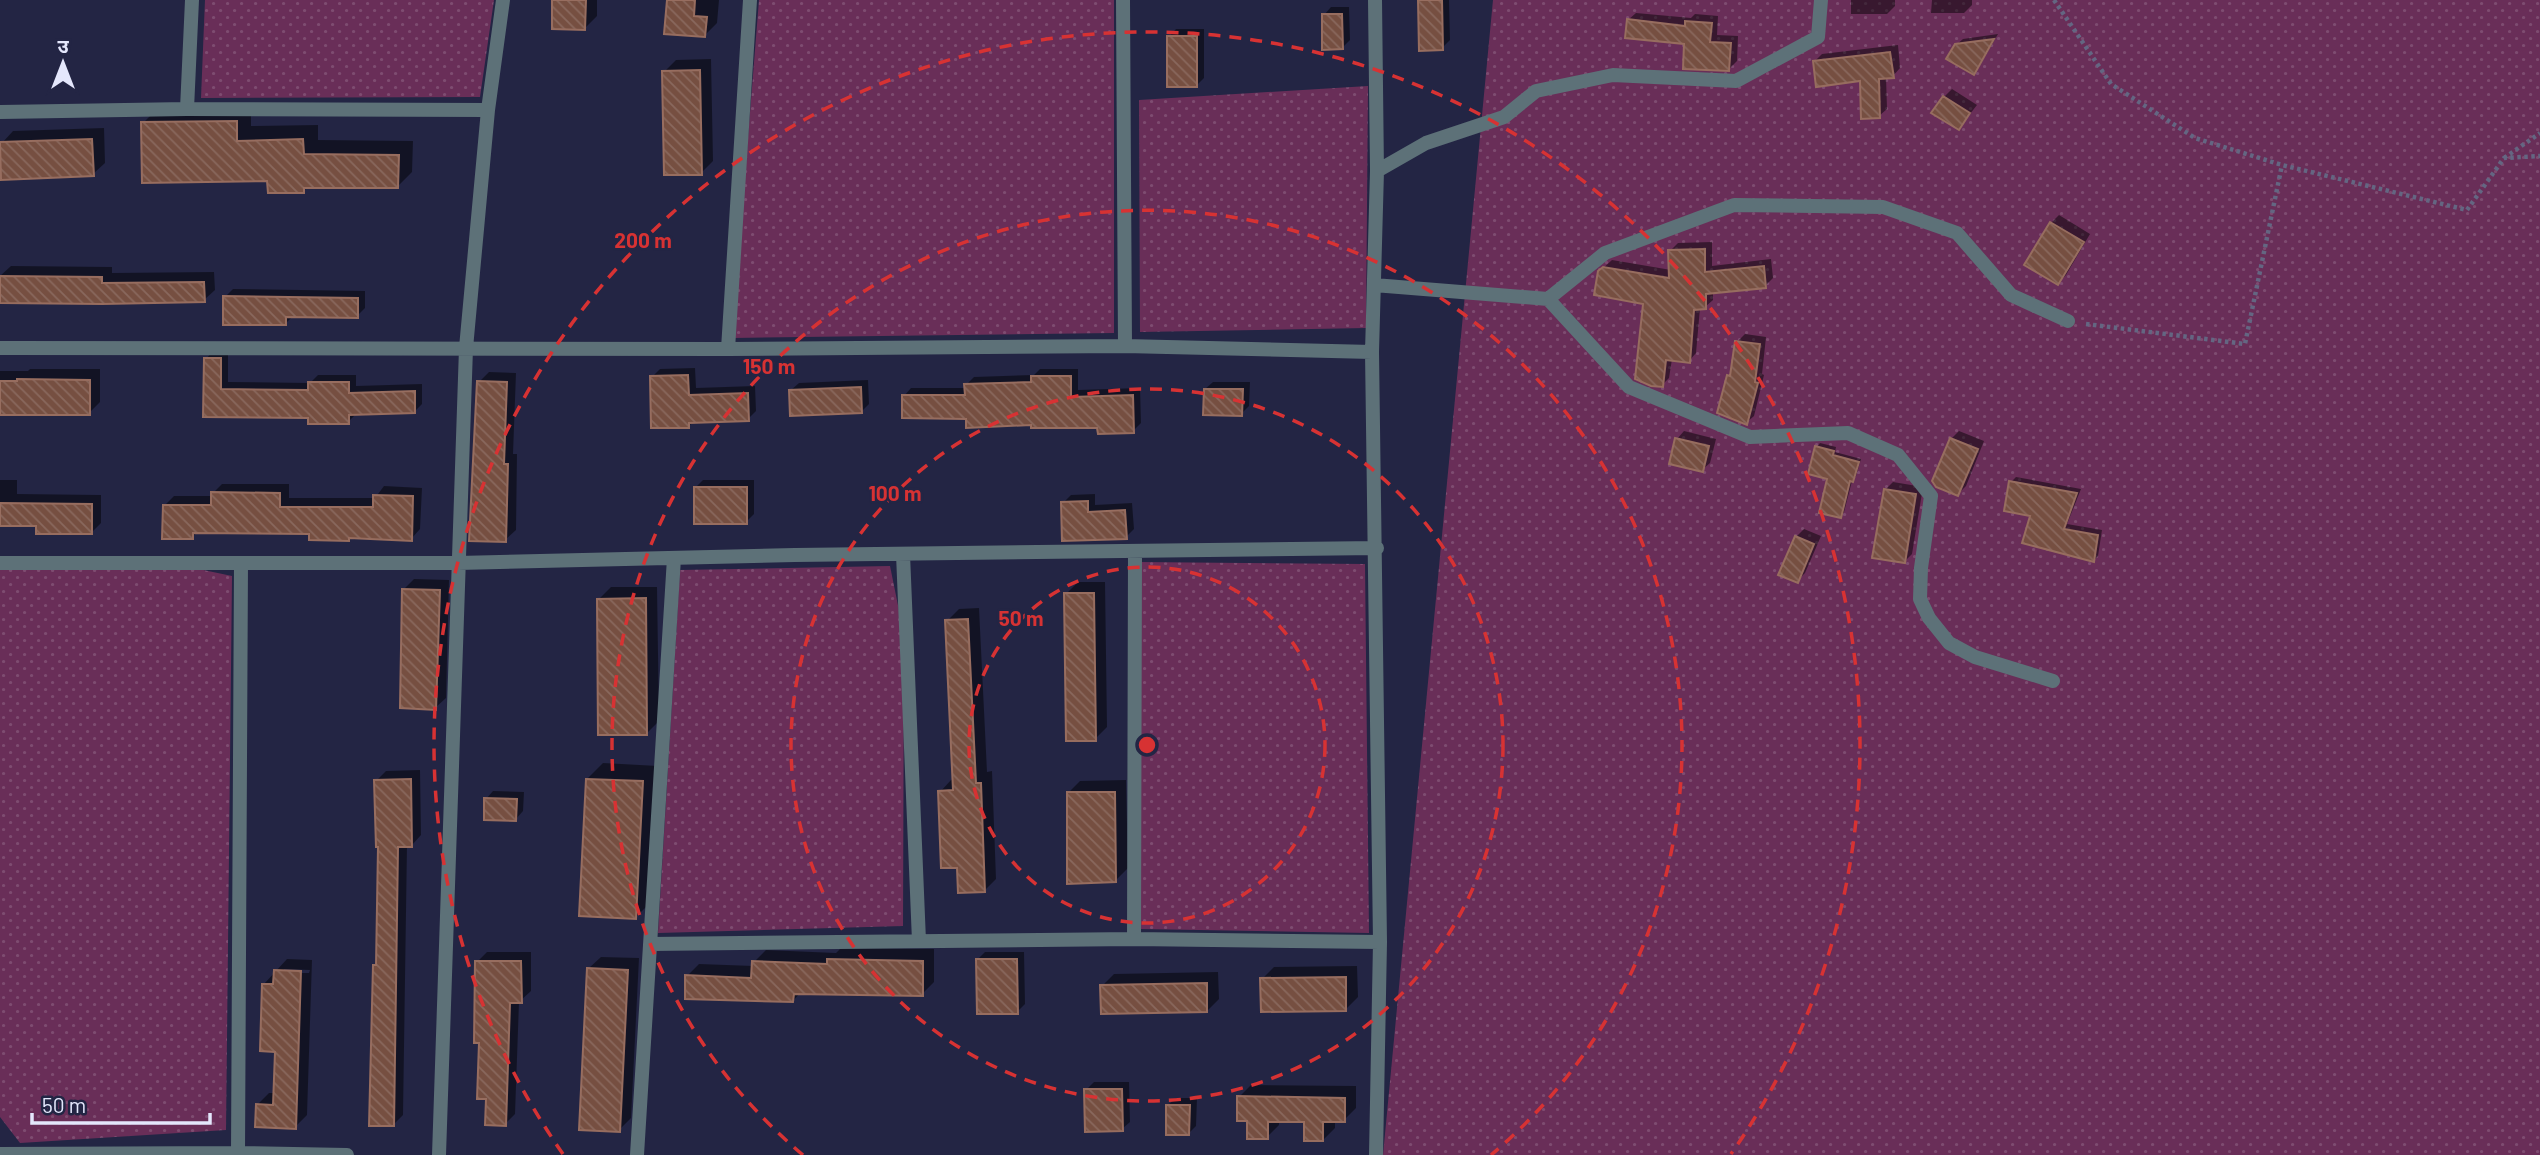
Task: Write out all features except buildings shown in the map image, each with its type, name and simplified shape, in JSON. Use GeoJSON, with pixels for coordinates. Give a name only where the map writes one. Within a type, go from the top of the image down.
{"type":"FeatureCollection","features":[{"type":"Feature","properties":{"kind":"street"},"geometry":{"type":"LineString","coordinates":[[187,110],[192,0]]}},
{"type":"Feature","properties":{"kind":"street"},"geometry":{"type":"LineString","coordinates":[[439,1155],[466,348],[488,110],[503,0]]}},
{"type":"Feature","properties":{"kind":"street"},"geometry":{"type":"LineString","coordinates":[[728,349],[750,0]]}},
{"type":"Feature","properties":{"kind":"street"},"geometry":{"type":"LineString","coordinates":[[1123,0],[1125,346]]}},
{"type":"Feature","properties":{"kind":"street"},"geometry":{"type":"LineString","coordinates":[[1375,0],[1377,171],[1372,352],[1377,548],[1380,942],[1376,1155]]}},
{"type":"Feature","properties":{"kind":"street"},"geometry":{"type":"LineString","coordinates":[[1377,171],[1426,143],[1504,117],[1536,91],[1613,75],[1736,81],[1818,37],[1821,0]]}},
{"type":"Feature","properties":{"kind":"street"},"geometry":{"type":"LineString","coordinates":[[0,112],[488,110]]}},
{"type":"Feature","properties":{"kind":"street"},"geometry":{"type":"LineString","coordinates":[[1548,299],[1605,253],[1734,205],[1883,207],[1957,233],[2011,295],[2068,321]]}},
{"type":"Feature","properties":{"kind":"street"},"geometry":{"type":"LineString","coordinates":[[1374,285],[1548,299],[1629,387],[1750,437],[1848,433],[1898,455],[1931,496],[1921,568],[1920,599],[1928,618],[1949,643],[1975,657],[2053,681]]}},
{"type":"Feature","properties":{"kind":"street"},"geometry":{"type":"LineString","coordinates":[[0,348],[728,349],[1125,346],[1372,352]]}},
{"type":"Feature","properties":{"kind":"street"},"geometry":{"type":"LineString","coordinates":[[0,563],[458,563],[1377,548]]}},
{"type":"Feature","properties":{"kind":"street"},"geometry":{"type":"LineString","coordinates":[[1134,939],[1135,551]]}},
{"type":"Feature","properties":{"kind":"street"},"geometry":{"type":"LineString","coordinates":[[903,554],[919,941]]}},
{"type":"Feature","properties":{"kind":"street"},"geometry":{"type":"LineString","coordinates":[[637,1155],[674,558]]}},
{"type":"Feature","properties":{"kind":"street"},"geometry":{"type":"LineString","coordinates":[[238,1153],[241,563]]}},
{"type":"Feature","properties":{"kind":"street"},"geometry":{"type":"LineString","coordinates":[[650,944],[1134,939],[1380,942]]}},
{"type":"Feature","properties":{"kind":"street"},"geometry":{"type":"LineString","coordinates":[[0,1154],[347,1155]]}},
{"type":"Feature","properties":{"kind":"path"},"geometry":{"type":"LineString","coordinates":[[2054,0],[2111,84],[2194,138],[2282,165],[2468,210],[2504,158],[2540,133]]}},
{"type":"Feature","properties":{"kind":"path"},"geometry":{"type":"LineString","coordinates":[[2504,158],[2540,156]]}},
{"type":"Feature","properties":{"kind":"path"},"geometry":{"type":"LineString","coordinates":[[2068,321],[2245,344],[2282,165]]}},
{"type":"Feature","properties":{"kind":"shaded area"},"geometry":{"type":"Polygon","coordinates":[[[205,0],[494,0],[480,97],[201,98],[205,0]]]}},
{"type":"Feature","properties":{"kind":"shaded area"},"geometry":{"type":"Polygon","coordinates":[[[759,0],[1114,0],[1114,333],[732,338],[759,0]]]}},
{"type":"Feature","properties":{"kind":"shaded area"},"geometry":{"type":"Polygon","coordinates":[[[1493,0],[2540,0],[2540,1155],[1383,1155],[1493,0]]]}},
{"type":"Feature","properties":{"kind":"shaded area"},"geometry":{"type":"Polygon","coordinates":[[[1368,86],[1366,328],[1140,332],[1139,100],[1368,86]]]}},
{"type":"Feature","properties":{"kind":"shaded area"},"geometry":{"type":"Polygon","coordinates":[[[1138,562],[1365,564],[1369,933],[1140,929],[1138,562]]]}},
{"type":"Feature","properties":{"kind":"shaded area"},"geometry":{"type":"Polygon","coordinates":[[[890,566],[904,635],[903,926],[658,933],[680,570],[890,566]]]}},
{"type":"Feature","properties":{"kind":"shaded area"},"geometry":{"type":"Polygon","coordinates":[[[189,567],[232,576],[226,1130],[20,1143],[0,1117],[0,570],[189,567]]]}}]}
